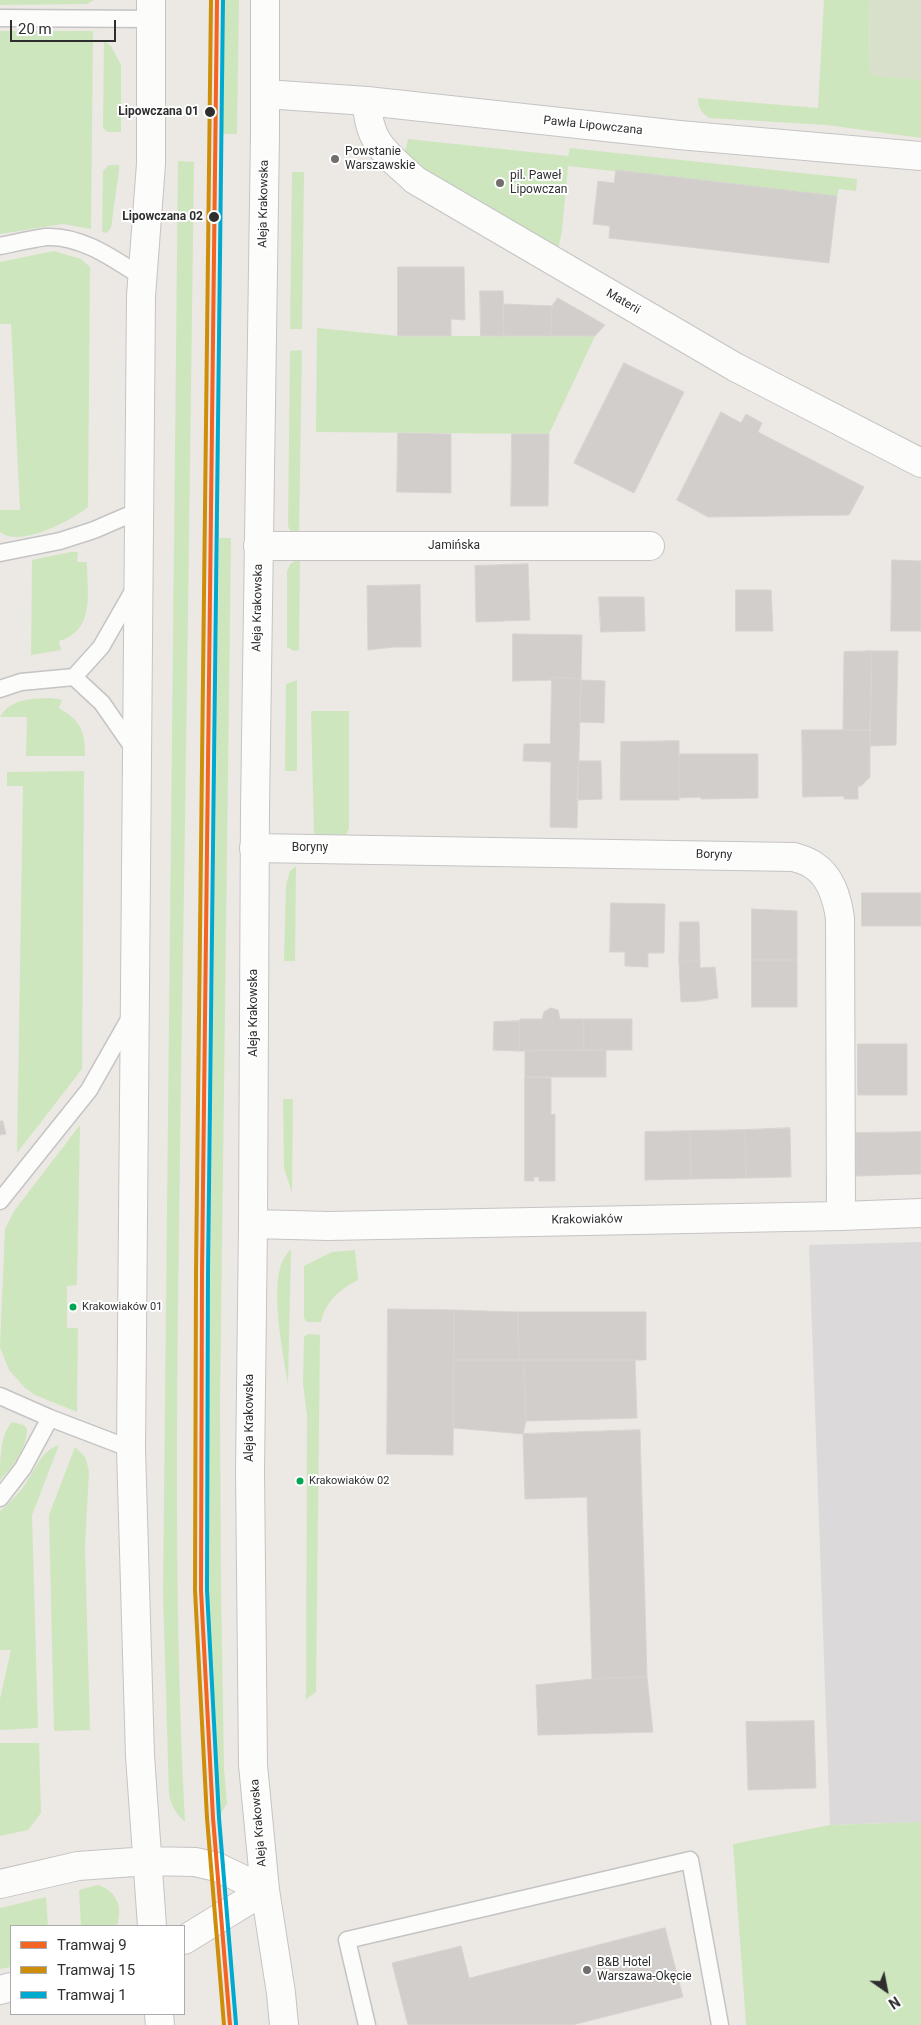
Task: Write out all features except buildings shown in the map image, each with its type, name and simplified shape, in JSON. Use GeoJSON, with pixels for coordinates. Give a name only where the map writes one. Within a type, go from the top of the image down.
{"type":"FeatureCollection","features":[{"type":"Feature","properties":{"kind":"main road","name":"Aleja Krakowska"},"geometry":{"type":"LineString","coordinates":[[265,0],[254,848],[250,1471],[253,1765],[265,1890],[284,2025]]}},
{"type":"Feature","properties":{"kind":"main road"},"geometry":{"type":"LineString","coordinates":[[151,10],[151,164],[142,277],[138,511],[131,1449],[140,1756],[152,1925]]}},
{"type":"Feature","properties":{"kind":"main road","name":"Pawła Lipowczana"},"geometry":{"type":"LineString","coordinates":[[265,94],[367,101],[679,135],[921,156]]}},
{"type":"Feature","properties":{"kind":"main road","name":"Materii"},"geometry":{"type":"LineString","coordinates":[[367,101],[371,131],[380,147],[415,180],[736,368],[921,463]]}},
{"type":"Feature","properties":{"kind":"main road","name":"Jamińska"},"geometry":{"type":"LineString","coordinates":[[258,546],[650,546]]}},
{"type":"Feature","properties":{"kind":"main road","name":"Boryny"},"geometry":{"type":"LineString","coordinates":[[254,848],[794,857],[814,865],[826,878],[837,898],[840,918],[841,1216]]}},
{"type":"Feature","properties":{"kind":"main road","name":"Krakowiaków"},"geometry":{"type":"LineString","coordinates":[[253,1224],[328,1226],[921,1213]]}},
{"type":"Feature","properties":{"kind":"main road"},"geometry":{"type":"LineString","coordinates":[[0,1884],[78,1866],[148,1861],[195,1862],[217,1867],[265,1890]]}},
{"type":"Feature","properties":{"kind":"main road"},"geometry":{"type":"LineString","coordinates":[[185,1939],[265,1890]]}},
{"type":"Feature","properties":{"kind":"lane"},"geometry":{"type":"LineString","coordinates":[[0,18],[151,10]]}},
{"type":"Feature","properties":{"kind":"lane"},"geometry":{"type":"LineString","coordinates":[[0,246],[47,237],[73,240],[102,252],[142,277]]}},
{"type":"Feature","properties":{"kind":"lane"},"geometry":{"type":"LineString","coordinates":[[0,553],[60,541],[94,530],[138,511]]}},
{"type":"Feature","properties":{"kind":"lane"},"geometry":{"type":"LineString","coordinates":[[0,689],[21,682],[74,677],[101,647],[137,583]]}},
{"type":"Feature","properties":{"kind":"lane"},"geometry":{"type":"LineString","coordinates":[[74,677],[102,703],[137,753]]}},
{"type":"Feature","properties":{"kind":"lane"},"geometry":{"type":"LineString","coordinates":[[0,1202],[88,1090],[135,1010]]}},
{"type":"Feature","properties":{"kind":"lane"},"geometry":{"type":"LineString","coordinates":[[0,1396],[50,1418],[131,1449]]}},
{"type":"Feature","properties":{"kind":"lane"},"geometry":{"type":"LineString","coordinates":[[0,1498],[23,1468],[50,1418]]}},
{"type":"Feature","properties":{"kind":"lane"},"geometry":{"type":"LineString","coordinates":[[367,2025],[347,1940],[690,1860],[720,2025]]}},
{"type":"Feature","properties":{"kind":"shaded area"},"geometry":{"type":"Polygon","coordinates":[[[921,1242],[921,1822],[830,1825],[809,1245],[921,1242]]]}},
{"type":"Feature","properties":{"kind":"green space"},"geometry":{"type":"Polygon","coordinates":[[[0,0],[94,0],[87,4],[0,5],[0,0]]]}},
{"type":"Feature","properties":{"kind":"green space"},"geometry":{"type":"Polygon","coordinates":[[[225,0],[239,0],[237,134],[223,134],[225,0]]]}},
{"type":"Feature","properties":{"kind":"green space"},"geometry":{"type":"Polygon","coordinates":[[[824,0],[869,0],[870,74],[921,80],[921,138],[827,125],[709,118],[702,112],[699,107],[698,98],[818,108],[824,0]]]}},
{"type":"Feature","properties":{"kind":"green space"},"geometry":{"type":"Polygon","coordinates":[[[869,0],[921,0],[921,80],[870,75],[869,0]]]}},
{"type":"Feature","properties":{"kind":"green space"},"geometry":{"type":"Polygon","coordinates":[[[0,31],[93,31],[91,229],[63,224],[0,234],[0,31]]]}},
{"type":"Feature","properties":{"kind":"green space"},"geometry":{"type":"Polygon","coordinates":[[[104,41],[111,46],[121,65],[121,132],[108,132],[103,128],[104,41]]]}},
{"type":"Feature","properties":{"kind":"green space"},"geometry":{"type":"Polygon","coordinates":[[[408,139],[568,156],[570,148],[857,179],[856,191],[839,189],[837,196],[568,166],[562,231],[558,250],[423,170],[405,152],[408,139]]]}},
{"type":"Feature","properties":{"kind":"green space"},"geometry":{"type":"Polygon","coordinates":[[[178,161],[194,162],[177,1451],[178,1637],[185,1822],[175,1810],[169,1795],[163,1592],[178,161]]]}},
{"type":"Feature","properties":{"kind":"green space"},"geometry":{"type":"Polygon","coordinates":[[[109,165],[119,165],[119,170],[111,228],[106,233],[102,232],[103,171],[109,165]]]}},
{"type":"Feature","properties":{"kind":"green space"},"geometry":{"type":"Polygon","coordinates":[[[292,172],[304,172],[302,329],[290,329],[292,172]]]}},
{"type":"Feature","properties":{"kind":"green space"},"geometry":{"type":"Polygon","coordinates":[[[54,251],[81,259],[90,267],[88,507],[70,519],[45,531],[20,537],[9,536],[0,532],[0,510],[20,510],[11,324],[0,324],[0,262],[54,251]]]}},
{"type":"Feature","properties":{"kind":"green space"},"geometry":{"type":"Polygon","coordinates":[[[317,328],[398,336],[595,336],[549,434],[316,432],[317,328]]]}},
{"type":"Feature","properties":{"kind":"green space"},"geometry":{"type":"Polygon","coordinates":[[[302,350],[299,536],[291,532],[288,526],[290,351],[302,350]]]}},
{"type":"Feature","properties":{"kind":"green space"},"geometry":{"type":"Polygon","coordinates":[[[219,538],[231,538],[220,1404],[224,1769],[227,1803],[220,1815],[208,1589],[219,538]]]}},
{"type":"Feature","properties":{"kind":"green space"},"geometry":{"type":"Polygon","coordinates":[[[78,552],[77,562],[87,562],[88,598],[84,619],[71,636],[59,641],[61,650],[31,655],[32,560],[78,552]]]}},
{"type":"Feature","properties":{"kind":"green space"},"geometry":{"type":"Polygon","coordinates":[[[300,558],[299,650],[294,651],[287,647],[287,571],[290,564],[300,558]]]}},
{"type":"Feature","properties":{"kind":"green space"},"geometry":{"type":"Polygon","coordinates":[[[297,680],[297,771],[285,771],[286,684],[297,680]]]}},
{"type":"Feature","properties":{"kind":"green space"},"geometry":{"type":"Polygon","coordinates":[[[51,698],[62,700],[59,708],[77,722],[83,733],[85,756],[26,756],[27,717],[0,717],[10,706],[16,703],[29,699],[51,698]]]}},
{"type":"Feature","properties":{"kind":"green space"},"geometry":{"type":"Polygon","coordinates":[[[311,711],[349,711],[349,828],[345,838],[334,839],[314,834],[311,711]]]}},
{"type":"Feature","properties":{"kind":"green space"},"geometry":{"type":"Polygon","coordinates":[[[84,771],[82,1069],[17,1153],[23,786],[7,786],[7,772],[84,771]]]}},
{"type":"Feature","properties":{"kind":"green space"},"geometry":{"type":"Polygon","coordinates":[[[296,866],[295,961],[284,961],[286,885],[290,871],[296,866]]]}},
{"type":"Feature","properties":{"kind":"green space"},"geometry":{"type":"Polygon","coordinates":[[[283,1099],[293,1099],[292,1193],[284,1168],[283,1099]]]}},
{"type":"Feature","properties":{"kind":"green space"},"geometry":{"type":"Polygon","coordinates":[[[80,1125],[77,1285],[67,1286],[67,1328],[78,1328],[77,1412],[35,1395],[25,1388],[9,1370],[0,1347],[5,1229],[14,1211],[80,1125]]]}},
{"type":"Feature","properties":{"kind":"green space"},"geometry":{"type":"Polygon","coordinates":[[[291,1249],[288,1384],[281,1341],[277,1292],[281,1265],[291,1249]]]}},
{"type":"Feature","properties":{"kind":"green space"},"geometry":{"type":"Polygon","coordinates":[[[355,1250],[358,1280],[345,1287],[335,1296],[326,1308],[321,1322],[307,1322],[304,1318],[304,1266],[332,1252],[355,1250]]]}},
{"type":"Feature","properties":{"kind":"green space"},"geometry":{"type":"Polygon","coordinates":[[[308,1334],[320,1335],[316,1692],[306,1699],[307,1416],[303,1383],[304,1337],[308,1334]]]}},
{"type":"Feature","properties":{"kind":"green space"},"geometry":{"type":"Polygon","coordinates":[[[12,1422],[24,1425],[27,1429],[25,1443],[10,1469],[0,1480],[3,1441],[12,1422]]]}},
{"type":"Feature","properties":{"kind":"green space"},"geometry":{"type":"Polygon","coordinates":[[[59,1445],[32,1515],[38,1728],[0,1730],[0,1699],[11,1650],[0,1650],[0,1511],[22,1489],[46,1453],[59,1445]]]}},
{"type":"Feature","properties":{"kind":"green space"},"geometry":{"type":"Polygon","coordinates":[[[75,1447],[85,1457],[89,1471],[85,1547],[90,1730],[54,1731],[49,1515],[75,1447]]]}},
{"type":"Feature","properties":{"kind":"green space"},"geometry":{"type":"Polygon","coordinates":[[[0,1743],[39,1743],[41,1813],[28,1830],[0,1836],[0,1743]]]}},
{"type":"Feature","properties":{"kind":"green space"},"geometry":{"type":"Polygon","coordinates":[[[921,1822],[921,2025],[746,2025],[733,1844],[830,1825],[921,1822]]]}},
{"type":"Feature","properties":{"kind":"green space"},"geometry":{"type":"Polygon","coordinates":[[[98,1885],[110,1891],[119,1906],[117,1925],[81,1925],[79,1890],[98,1885]]]}},
{"type":"Feature","properties":{"kind":"green space"},"geometry":{"type":"Polygon","coordinates":[[[46,1897],[48,1925],[10,1925],[10,1967],[0,1969],[0,1908],[46,1897]]]}},
{"type":"Feature","properties":{"kind":"tram line","name":"15"},"geometry":{"type":"LineString","coordinates":[[211,0],[196,1273],[195,1590],[207,1818],[224,2025]]}},
{"type":"Feature","properties":{"kind":"tram line","name":"9"},"geometry":{"type":"LineString","coordinates":[[217,0],[202,1273],[201,1590],[213,1818],[230,2025]]}},
{"type":"Feature","properties":{"kind":"tram line","name":"1"},"geometry":{"type":"LineString","coordinates":[[223,0],[208,1273],[207,1590],[219,1818],[236,2024]]}},
{"type":"Feature","properties":{"kind":"place","name":"Lipowczana 01"},"geometry":{"type":"Point","coordinates":[210,112]}},
{"type":"Feature","properties":{"kind":"place","name":"Powstanie Warszawskie"},"geometry":{"type":"Point","coordinates":[335,159]}},
{"type":"Feature","properties":{"kind":"place","name":"pil. Paweł Lipowczan"},"geometry":{"type":"Point","coordinates":[500,183]}},
{"type":"Feature","properties":{"kind":"place","name":"Lipowczana 02"},"geometry":{"type":"Point","coordinates":[214,217]}},
{"type":"Feature","properties":{"kind":"place","name":"Krakowiaków 01"},"geometry":{"type":"Point","coordinates":[73,1307]}},
{"type":"Feature","properties":{"kind":"place","name":"Krakowiaków 02"},"geometry":{"type":"Point","coordinates":[300,1481]}},
{"type":"Feature","properties":{"kind":"place","name":"B&B Hotel Warszawa-Okęcie"},"geometry":{"type":"Point","coordinates":[587,1970]}}]}
